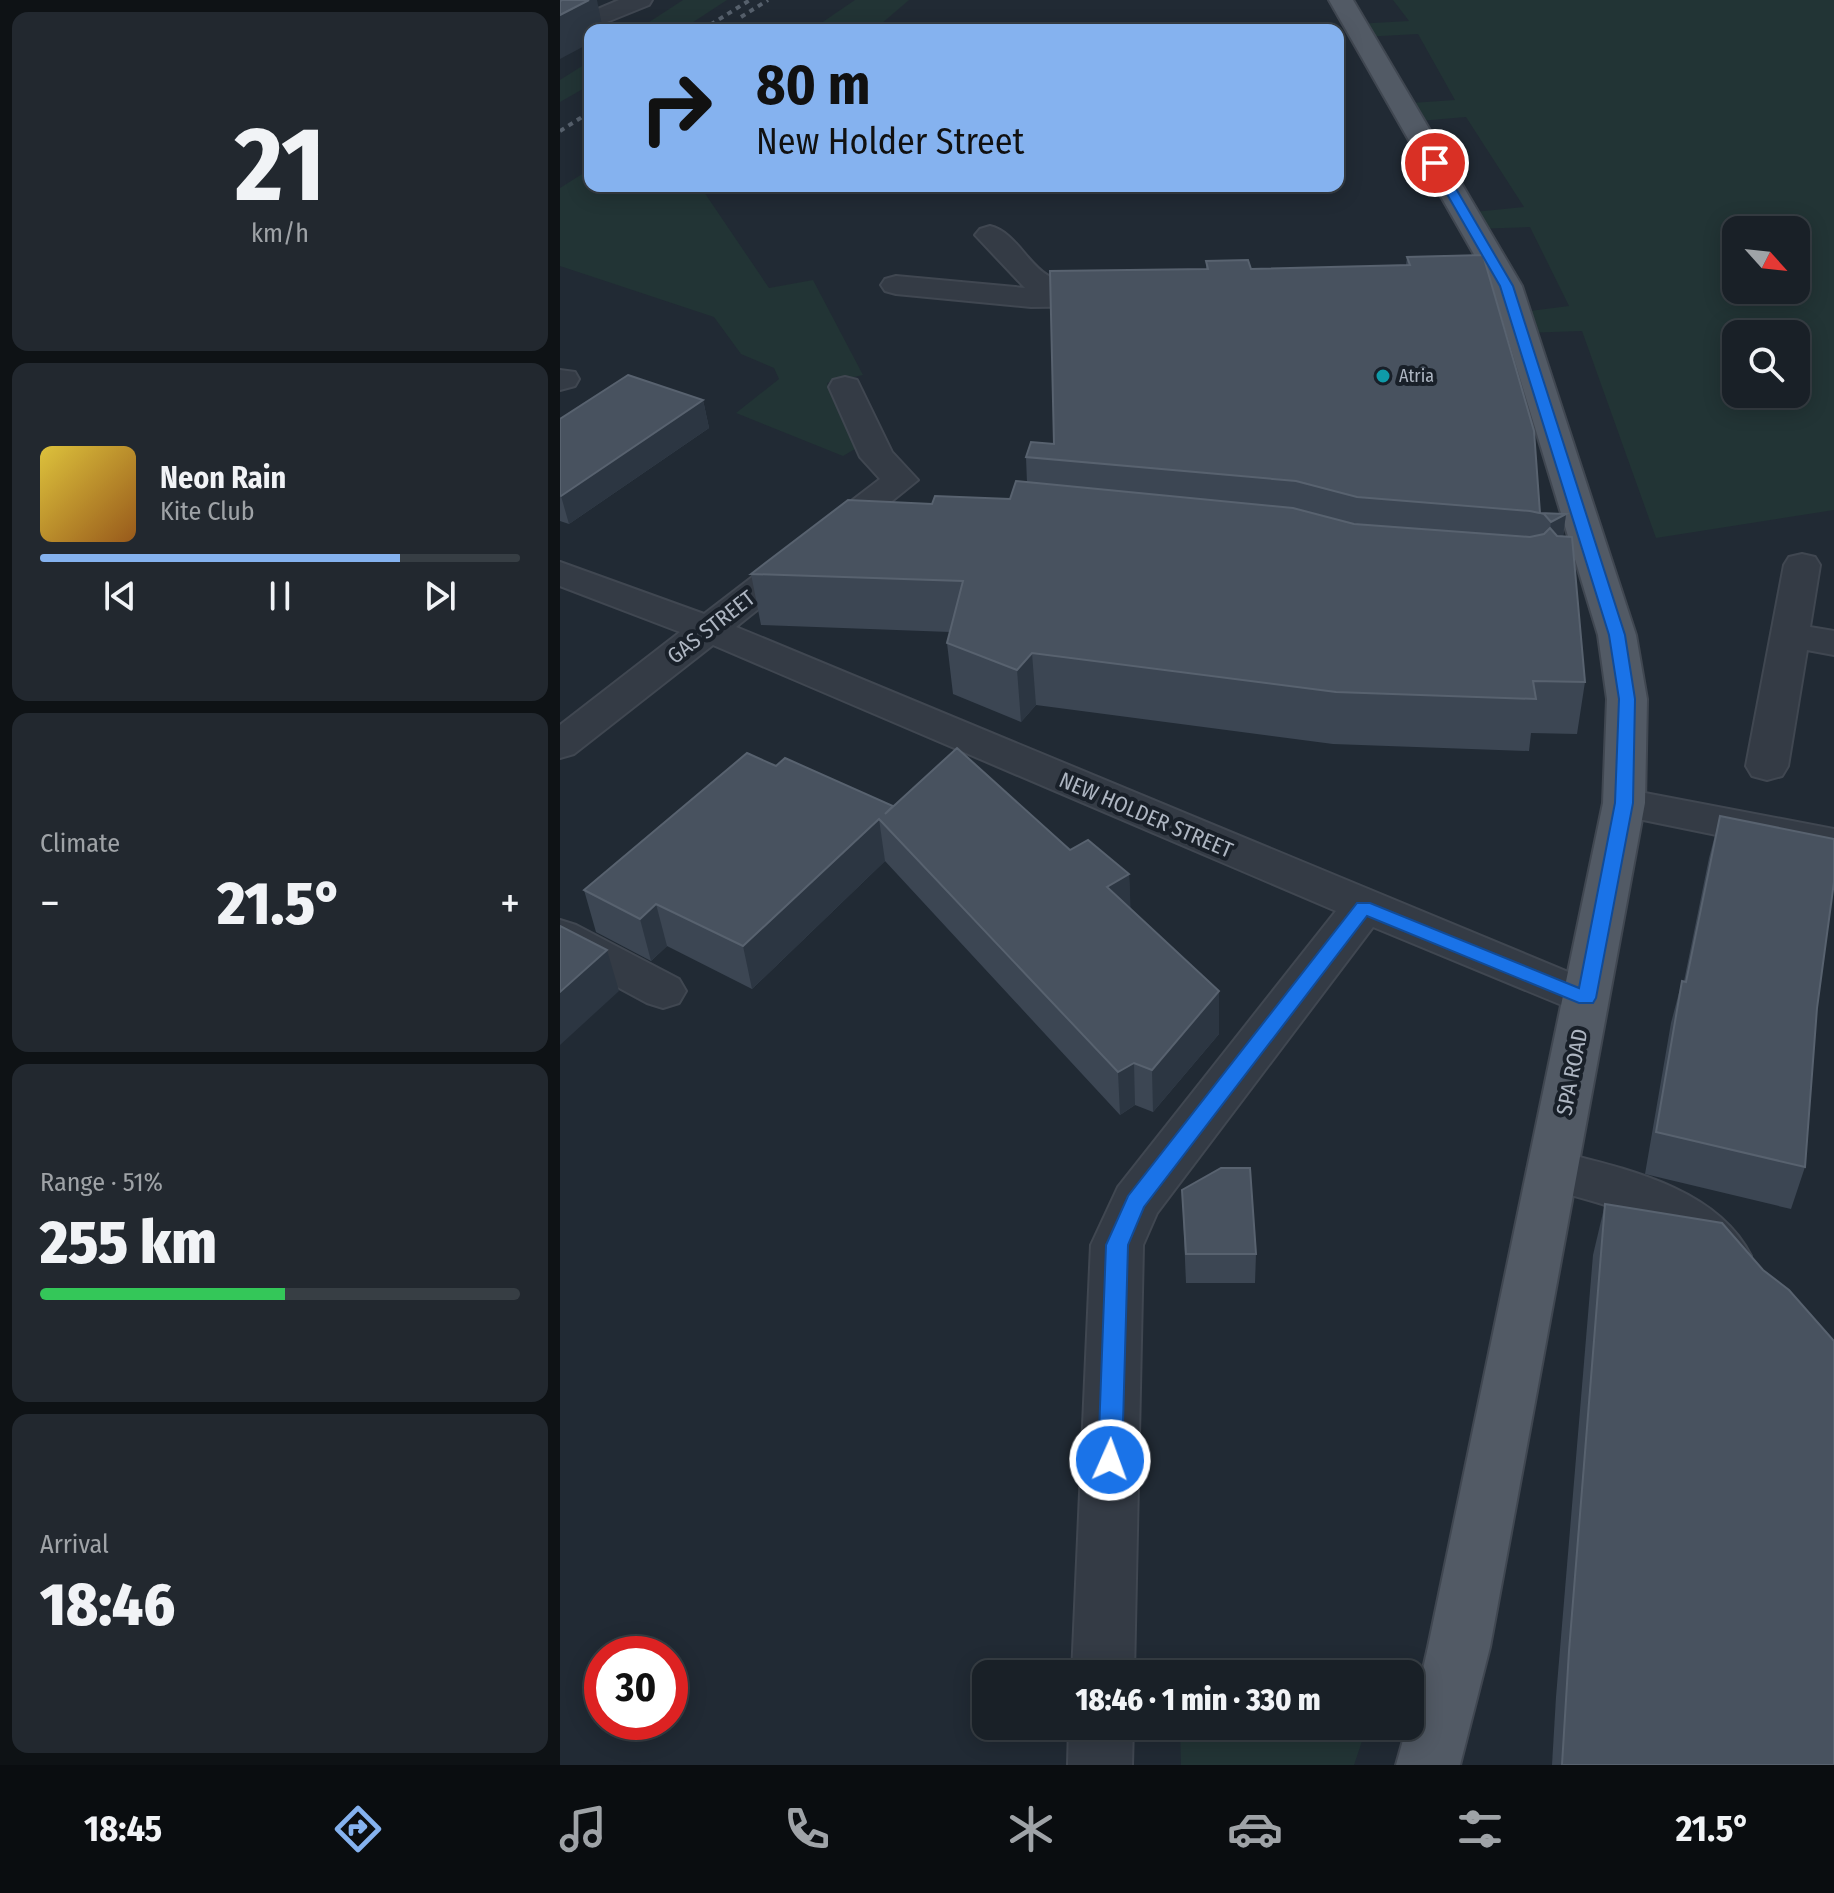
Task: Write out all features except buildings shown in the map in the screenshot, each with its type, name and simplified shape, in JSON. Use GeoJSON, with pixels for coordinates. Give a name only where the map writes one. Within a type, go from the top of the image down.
{"type":"FeatureCollection","features":[{"type":"Feature","properties":{"kind":"main road","name":"SPA ROAD"},"geometry":{"type":"LineString","coordinates":[[1341,0],[1491,286],[1581,576],[1617,635],[1627,699],[1624,803],[1459,1647],[1428,1765]]}},
{"type":"Feature","properties":{"kind":"street"},"geometry":{"type":"LineString","coordinates":[[560,34],[640,0]]}},
{"type":"Feature","properties":{"kind":"street"},"geometry":{"type":"LineString","coordinates":[[990,235],[1034,281],[1070,299]]}},
{"type":"Feature","properties":{"kind":"street"},"geometry":{"type":"LineString","coordinates":[[896,285],[1031,298],[1132,297]]}},
{"type":"Feature","properties":{"kind":"street","name":"GAS STREET"},"geometry":{"type":"LineString","coordinates":[[560,745],[901,480],[877,457],[845,387]]}},
{"type":"Feature","properties":{"kind":"street"},"geometry":{"type":"LineString","coordinates":[[1767,766],[1802,565]]}},
{"type":"Feature","properties":{"kind":"street","name":"NEW HOLDER STREET"},"geometry":{"type":"LineString","coordinates":[[560,573],[707,629],[1586,998]]}},
{"type":"Feature","properties":{"kind":"street"},"geometry":{"type":"LineString","coordinates":[[1788,635],[1834,643]]}},
{"type":"Feature","properties":{"kind":"street"},"geometry":{"type":"LineString","coordinates":[[1624,803],[1834,844]]}},
{"type":"Feature","properties":{"kind":"street"},"geometry":{"type":"LineString","coordinates":[[1103,1660],[1117,1245],[1136,1202],[1364,907]]}},
{"type":"Feature","properties":{"kind":"street"},"geometry":{"type":"LineString","coordinates":[[560,936],[663,991]]}},
{"type":"Feature","properties":{"kind":"street"},"geometry":{"type":"LineString","coordinates":[[1552,1170],[1640,1195],[1678,1213],[1704,1233],[1753,1286]]}},
{"type":"Feature","properties":{"kind":"street"},"geometry":{"type":"LineString","coordinates":[[1100,1765],[1101,1740]]}},
{"type":"Feature","properties":{"kind":"shaded area"},"geometry":{"type":"Polygon","coordinates":[[[683,0],[727,0],[690,24],[646,24],[683,0]]]}},
{"type":"Feature","properties":{"kind":"shaded area"},"geometry":{"type":"Polygon","coordinates":[[[855,0],[909,0],[881,24],[820,24],[855,0]]]}},
{"type":"Feature","properties":{"kind":"shaded area"},"geometry":{"type":"Polygon","coordinates":[[[1393,0],[1834,0],[1834,510],[1656,538],[1582,331],[1522,333],[1515,313],[1569,306],[1530,227],[1473,229],[1464,213],[1524,207],[1466,117],[1419,121],[1411,103],[1455,100],[1418,34],[1363,37],[1355,24],[1409,21],[1393,0]]]}},
{"type":"Feature","properties":{"kind":"shaded area"},"geometry":{"type":"Polygon","coordinates":[[[584,65],[584,88],[560,102],[560,80],[584,65]]]}},
{"type":"Feature","properties":{"kind":"shaded area"},"geometry":{"type":"Polygon","coordinates":[[[584,173],[584,192],[704,192],[769,288],[813,280],[863,375],[827,383],[855,449],[843,456],[736,413],[779,379],[774,368],[741,354],[714,317],[560,266],[560,188],[584,173]]]}},
{"type":"Feature","properties":{"kind":"shaded area"},"geometry":{"type":"Polygon","coordinates":[[[1180,1740],[1362,1740],[1354,1765],[1181,1765],[1180,1740]]]}},
{"type":"Feature","properties":{"kind":"railway"},"geometry":{"type":"LineString","coordinates":[[712,24],[750,0]]}},
{"type":"Feature","properties":{"kind":"railway"},"geometry":{"type":"LineString","coordinates":[[741,17],[768,0]]}},
{"type":"Feature","properties":{"kind":"railway"},"geometry":{"type":"LineString","coordinates":[[560,131],[584,116]]}},
{"type":"Feature","properties":{"kind":"place","name":"Atria"},"geometry":{"type":"Point","coordinates":[1383,376]}},
{"type":"Feature","properties":{"kind":"route"},"geometry":{"type":"LineString","coordinates":[[1110,1460],[1117,1245],[1136,1202],[1364,907],[1586,998],[1624,803],[1627,699],[1617,635],[1507,286],[1435,163]]}}]}
